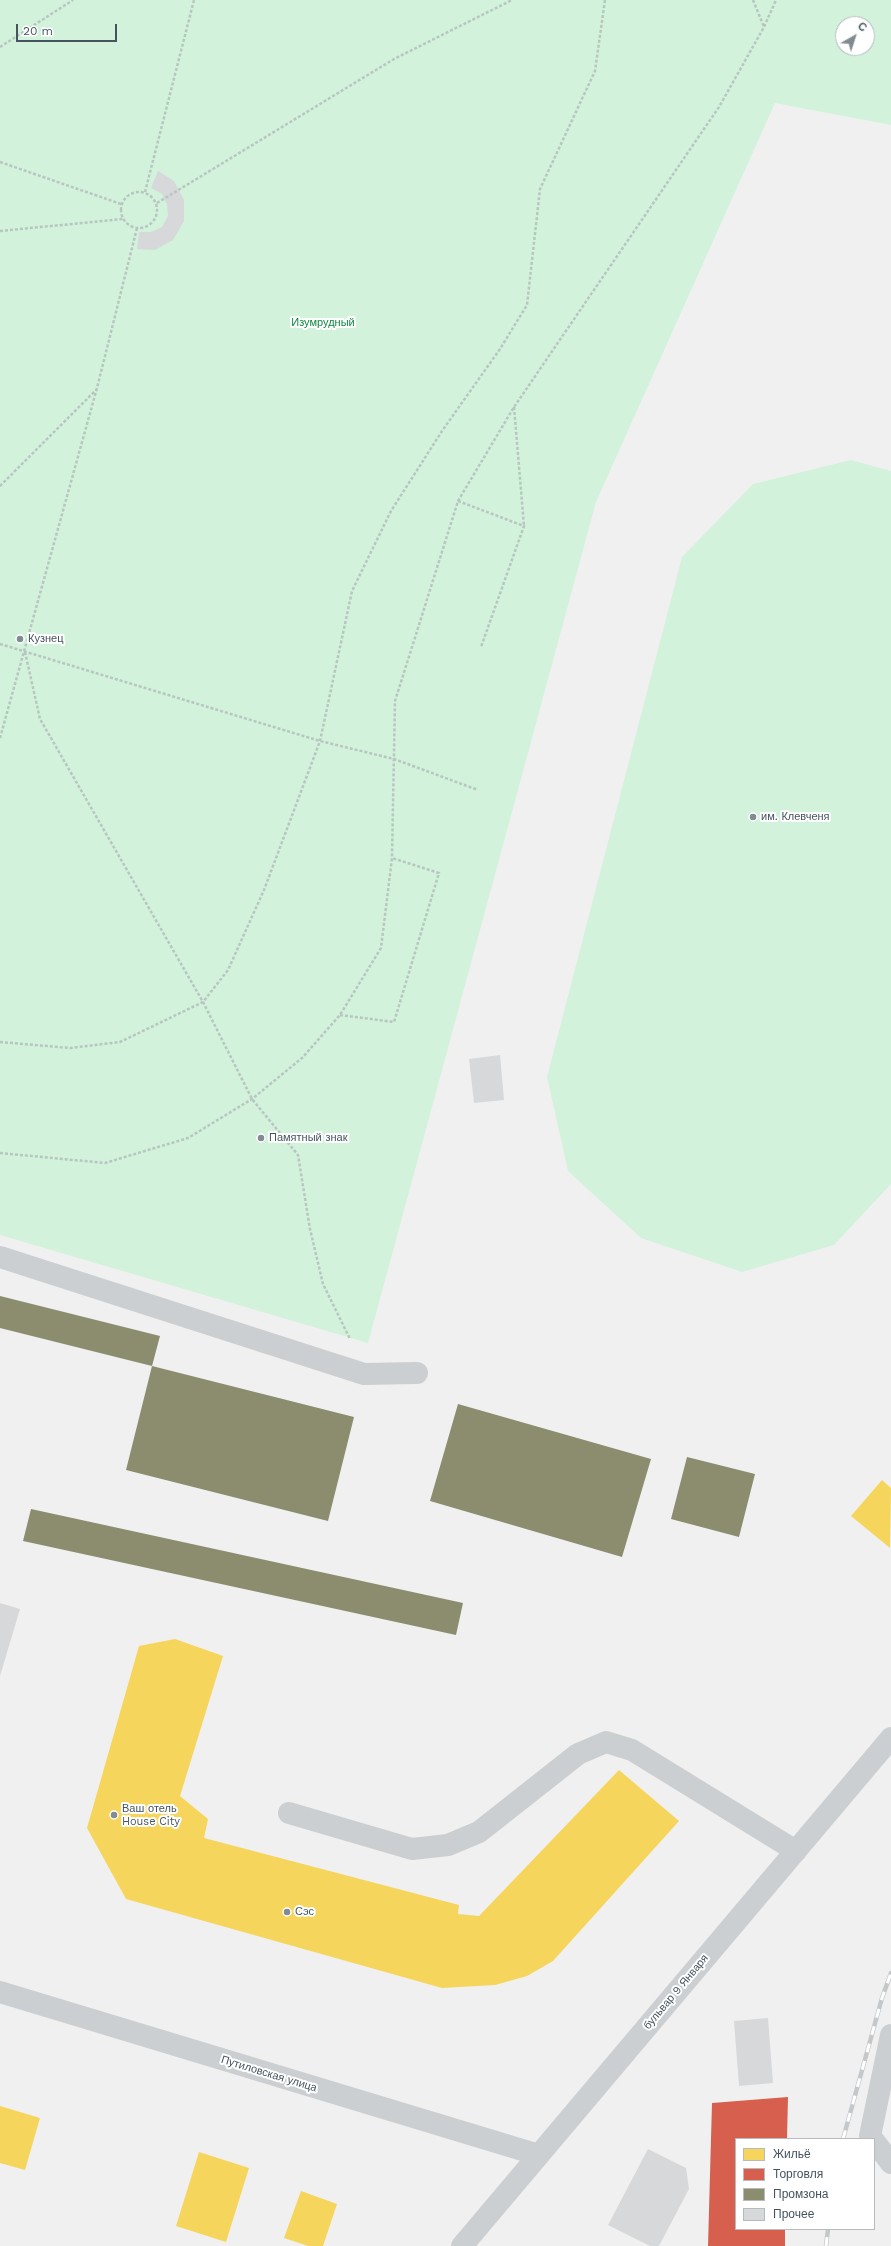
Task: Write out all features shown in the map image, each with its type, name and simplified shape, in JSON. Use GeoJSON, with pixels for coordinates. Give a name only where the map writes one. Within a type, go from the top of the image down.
{"type":"FeatureCollection","features":[{"type":"Feature","properties":{"kind":"street"},"geometry":{"type":"LineString","coordinates":[[0,1258],[364,1374],[417,1373]]}},
{"type":"Feature","properties":{"kind":"street","name":"бульвар 9 Января"},"geometry":{"type":"LineString","coordinates":[[462,2246],[891,1738]]}},
{"type":"Feature","properties":{"kind":"street"},"geometry":{"type":"LineString","coordinates":[[289,1813],[412,1849],[448,1846],[479,1832],[578,1754],[606,1742],[632,1750],[796,1851]]}},
{"type":"Feature","properties":{"kind":"street","name":"Путиловская улица"},"geometry":{"type":"LineString","coordinates":[[0,1992],[539,2155]]}},
{"type":"Feature","properties":{"kind":"street"},"geometry":{"type":"LineString","coordinates":[[872,2138],[870,2136],[891,2035]]}},
{"type":"Feature","properties":{"kind":"street"},"geometry":{"type":"LineString","coordinates":[[875,2143],[891,2163]]}},
{"type":"Feature","properties":{"kind":"path"},"geometry":{"type":"LineString","coordinates":[[0,47],[73,0]]}},
{"type":"Feature","properties":{"kind":"path"},"geometry":{"type":"LineString","coordinates":[[144,192],[194,0]]}},
{"type":"Feature","properties":{"kind":"path"},"geometry":{"type":"LineString","coordinates":[[157,203],[394,59],[512,0]]}},
{"type":"Feature","properties":{"kind":"path"},"geometry":{"type":"LineString","coordinates":[[0,1042],[70,1048],[120,1042],[203,1002],[228,970],[264,890],[320,740],[352,591],[391,511],[442,431],[500,349],[527,305],[540,189],[595,71],[605,0]]}},
{"type":"Feature","properties":{"kind":"path"},"geometry":{"type":"LineString","coordinates":[[753,0],[764,27]]}},
{"type":"Feature","properties":{"kind":"path"},"geometry":{"type":"LineString","coordinates":[[0,1153],[105,1163],[188,1138],[252,1099],[302,1058],[340,1015],[381,948],[392,858],[395,701],[458,501],[514,407],[719,107],[764,27],[776,0]]}},
{"type":"Feature","properties":{"kind":"path"},"geometry":{"type":"LineString","coordinates":[[0,162],[122,204]]}},
{"type":"Feature","properties":{"kind":"path"},"geometry":{"type":"LineString","coordinates":[[135,191],[144,192],[152,196],[157,203],[158,213],[154,221],[147,227],[137,228],[129,225],[123,219],[122,204],[127,196],[135,191]]}},
{"type":"Feature","properties":{"kind":"path"},"geometry":{"type":"LineString","coordinates":[[0,231],[123,219]]}},
{"type":"Feature","properties":{"kind":"path"},"geometry":{"type":"LineString","coordinates":[[0,738],[97,388],[137,228]]}},
{"type":"Feature","properties":{"kind":"path"},"geometry":{"type":"LineString","coordinates":[[0,486],[97,388]]}},
{"type":"Feature","properties":{"kind":"path"},"geometry":{"type":"LineString","coordinates":[[481,647],[524,526],[514,407]]}},
{"type":"Feature","properties":{"kind":"path"},"geometry":{"type":"LineString","coordinates":[[458,501],[524,526]]}},
{"type":"Feature","properties":{"kind":"path"},"geometry":{"type":"LineString","coordinates":[[0,644],[320,740],[394,759],[478,790]]}},
{"type":"Feature","properties":{"kind":"path"},"geometry":{"type":"LineString","coordinates":[[25,652],[40,719],[203,1002],[252,1099],[298,1155],[310,1229],[323,1284],[350,1337],[364,1374]]}},
{"type":"Feature","properties":{"kind":"path"},"geometry":{"type":"LineString","coordinates":[[340,1015],[394,1022],[439,873],[392,858]]}},
{"type":"Feature","properties":{"kind":"green space","name":"Изумрудный"},"geometry":{"type":"Polygon","coordinates":[[[0,0],[891,0],[891,125],[775,103],[596,502],[368,1343],[0,1235],[0,0]]]}},
{"type":"Feature","properties":{"kind":"green space","name":"им. Клевченя"},"geometry":{"type":"Polygon","coordinates":[[[851,460],[891,471],[891,1184],[834,1245],[742,1272],[641,1238],[568,1171],[547,1077],[682,557],[753,484],[851,460]]]}},
{"type":"Feature","properties":{"kind":"building: Жильё"},"geometry":{"type":"Polygon","coordinates":[[[882,1480],[891,1488],[890,1548],[851,1516],[882,1480]]]}},
{"type":"Feature","properties":{"kind":"building: Жильё"},"geometry":{"type":"Polygon","coordinates":[[[175,1639],[223,1656],[180,1796],[208,1819],[204,1838],[459,1905],[458,1914],[479,1916],[619,1770],[679,1821],[553,1961],[527,1976],[495,1985],[442,1988],[126,1899],[87,1828],[139,1646],[175,1639]]]}},
{"type":"Feature","properties":{"kind":"building: Жильё"},"geometry":{"type":"Polygon","coordinates":[[[0,2106],[40,2118],[25,2170],[0,2163],[0,2106]]]}},
{"type":"Feature","properties":{"kind":"building: Жильё"},"geometry":{"type":"Polygon","coordinates":[[[199,2152],[249,2168],[226,2242],[176,2226],[199,2152]]]}},
{"type":"Feature","properties":{"kind":"building: Жильё"},"geometry":{"type":"Polygon","coordinates":[[[301,2191],[337,2204],[323,2246],[308,2246],[284,2238],[301,2191]]]}},
{"type":"Feature","properties":{"kind":"building: Торговля"},"geometry":{"type":"Polygon","coordinates":[[[788,2097],[787,2138],[735,2138],[735,2230],[785,2230],[785,2246],[708,2246],[712,2103],[788,2097]]]}},
{"type":"Feature","properties":{"kind":"building: Промзона"},"geometry":{"type":"Polygon","coordinates":[[[0,1296],[160,1336],[152,1366],[0,1328],[0,1296]]]}},
{"type":"Feature","properties":{"kind":"building: Промзона"},"geometry":{"type":"Polygon","coordinates":[[[152,1366],[354,1417],[328,1521],[126,1470],[152,1366]]]}},
{"type":"Feature","properties":{"kind":"building: Промзона"},"geometry":{"type":"Polygon","coordinates":[[[458,1404],[651,1459],[622,1557],[430,1501],[458,1404]]]}},
{"type":"Feature","properties":{"kind":"building: Промзона"},"geometry":{"type":"Polygon","coordinates":[[[687,1457],[755,1474],[739,1537],[671,1519],[687,1457]]]}},
{"type":"Feature","properties":{"kind":"building: Промзона"},"geometry":{"type":"Polygon","coordinates":[[[31,1509],[463,1603],[456,1635],[23,1541],[31,1509]]]}},
{"type":"Feature","properties":{"kind":"building: Прочее"},"geometry":{"type":"Polygon","coordinates":[[[158,171],[174,181],[184,200],[184,221],[173,240],[155,250],[137,249],[139,232],[151,232],[162,227],[168,216],[167,204],[162,194],[151,188],[158,171]]]}},
{"type":"Feature","properties":{"kind":"building: Прочее"},"geometry":{"type":"Polygon","coordinates":[[[500,1055],[504,1100],[474,1103],[469,1059],[500,1055]]]}},
{"type":"Feature","properties":{"kind":"building: Прочее"},"geometry":{"type":"Polygon","coordinates":[[[0,1603],[20,1609],[0,1676],[0,1603]]]}},
{"type":"Feature","properties":{"kind":"building: Прочее"},"geometry":{"type":"Polygon","coordinates":[[[768,2018],[773,2083],[739,2086],[734,2021],[768,2018]]]}},
{"type":"Feature","properties":{"kind":"building: Прочее"},"geometry":{"type":"Polygon","coordinates":[[[648,2149],[686,2168],[689,2189],[659,2246],[650,2246],[608,2225],[648,2149]]]}},
{"type":"Feature","properties":{"kind":"railway"},"geometry":{"type":"LineString","coordinates":[[843,2138],[882,1998],[891,1973]]}},
{"type":"Feature","properties":{"kind":"railway"},"geometry":{"type":"LineString","coordinates":[[826,2246],[828,2230]]}},
{"type":"Feature","properties":{"kind":"place","name":"Кузнец"},"geometry":{"type":"Point","coordinates":[20,639]}},
{"type":"Feature","properties":{"kind":"place","name":"им. Клевченя"},"geometry":{"type":"Point","coordinates":[753,817]}},
{"type":"Feature","properties":{"kind":"place","name":"Памятный знак"},"geometry":{"type":"Point","coordinates":[261,1138]}},
{"type":"Feature","properties":{"kind":"place","name":"Ваш отель House City"},"geometry":{"type":"Point","coordinates":[114,1815]}},
{"type":"Feature","properties":{"kind":"place","name":"Сэс"},"geometry":{"type":"Point","coordinates":[287,1912]}}]}
